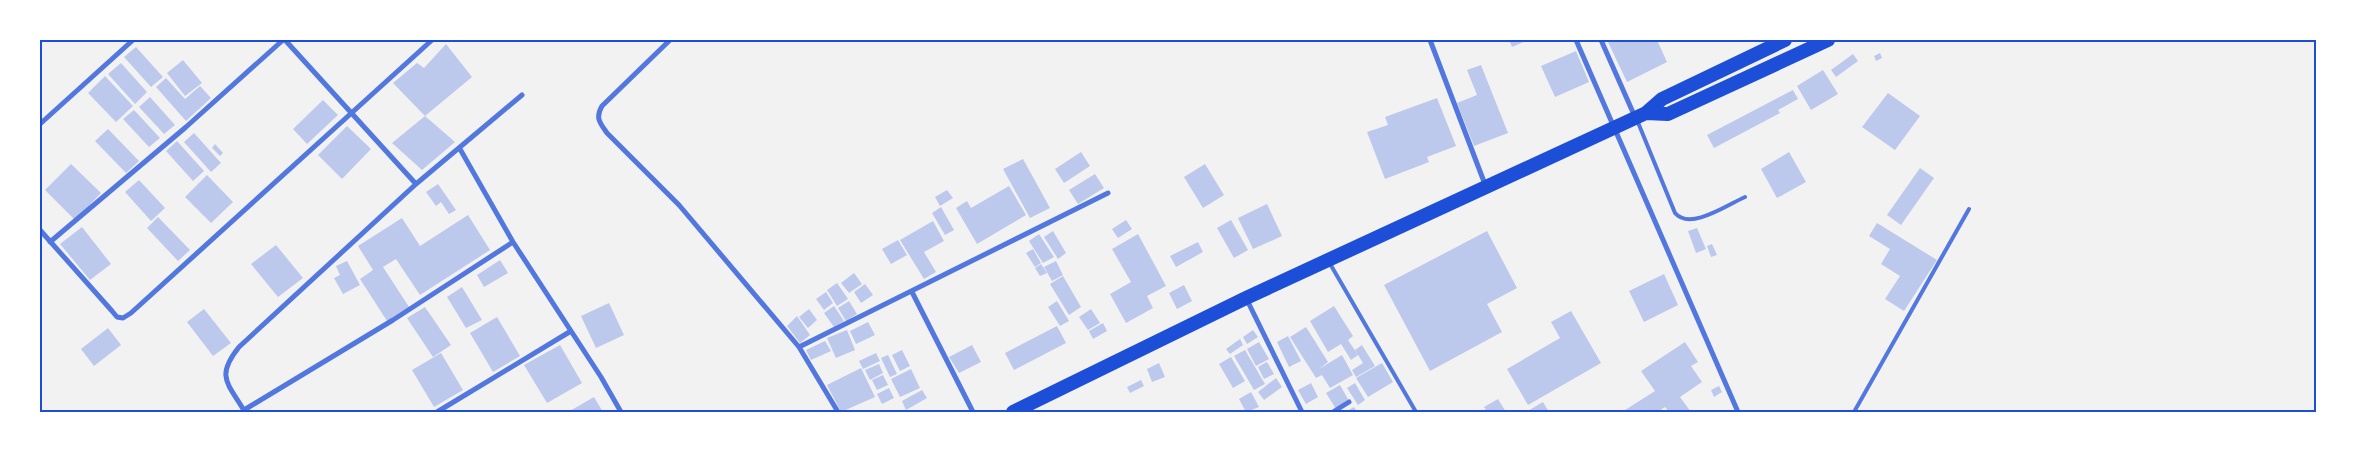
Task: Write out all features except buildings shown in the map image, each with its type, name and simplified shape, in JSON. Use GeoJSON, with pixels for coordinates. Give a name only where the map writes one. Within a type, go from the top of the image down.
{"type":"FeatureCollection","features":[{"type":"Feature","properties":{"kind":"highway"},"geometry":{"type":"LineString","coordinates":[[1012,412],[1246,298],[1641,116],[1662,99],[1784,40]]}},
{"type":"Feature","properties":{"kind":"highway"},"geometry":{"type":"LineString","coordinates":[[1641,116],[1668,114],[1828,40]]}},
{"type":"Feature","properties":{"kind":"street"},"geometry":{"type":"LineString","coordinates":[[40,124],[133,40]]}},
{"type":"Feature","properties":{"kind":"street"},"geometry":{"type":"LineString","coordinates":[[50,242],[186,127],[284,40],[416,184]]}},
{"type":"Feature","properties":{"kind":"street"},"geometry":{"type":"LineString","coordinates":[[40,230],[117,317],[123,318],[131,314],[432,40]]}},
{"type":"Feature","properties":{"kind":"street"},"geometry":{"type":"LineString","coordinates":[[670,40],[602,106],[598,113],[598,120],[607,134],[679,205],[799,347],[838,412]]}},
{"type":"Feature","properties":{"kind":"street"},"geometry":{"type":"LineString","coordinates":[[1430,40],[1487,188]]}},
{"type":"Feature","properties":{"kind":"street"},"geometry":{"type":"LineString","coordinates":[[1576,40],[1738,412]]}},
{"type":"Feature","properties":{"kind":"street"},"geometry":{"type":"LineString","coordinates":[[1601,40],[1641,116]]}},
{"type":"Feature","properties":{"kind":"street"},"geometry":{"type":"LineString","coordinates":[[513,242],[393,320],[244,411],[224,371],[228,361],[239,346],[416,184],[522,95]]}},
{"type":"Feature","properties":{"kind":"street"},"geometry":{"type":"LineString","coordinates":[[460,149],[513,242],[621,412]]}},
{"type":"Feature","properties":{"kind":"street"},"geometry":{"type":"LineString","coordinates":[[799,347],[1108,193]]}},
{"type":"Feature","properties":{"kind":"street"},"geometry":{"type":"LineString","coordinates":[[912,292],[973,412]]}},
{"type":"Feature","properties":{"kind":"street"},"geometry":{"type":"LineString","coordinates":[[1246,298],[1302,412]]}},
{"type":"Feature","properties":{"kind":"street"},"geometry":{"type":"LineString","coordinates":[[437,412],[571,331]]}},
{"type":"Feature","properties":{"kind":"street"},"geometry":{"type":"LineString","coordinates":[[1333,412],[1349,402]]}},
{"type":"Feature","properties":{"kind":"lane"},"geometry":{"type":"LineString","coordinates":[[1641,116],[1674,213],[1680,219],[1688,221],[1700,218],[1745,197]]}},
{"type":"Feature","properties":{"kind":"lane"},"geometry":{"type":"LineString","coordinates":[[1854,412],[1968,209]]}},
{"type":"Feature","properties":{"kind":"lane"},"geometry":{"type":"LineString","coordinates":[[1328,260],[1416,412]]}}]}
